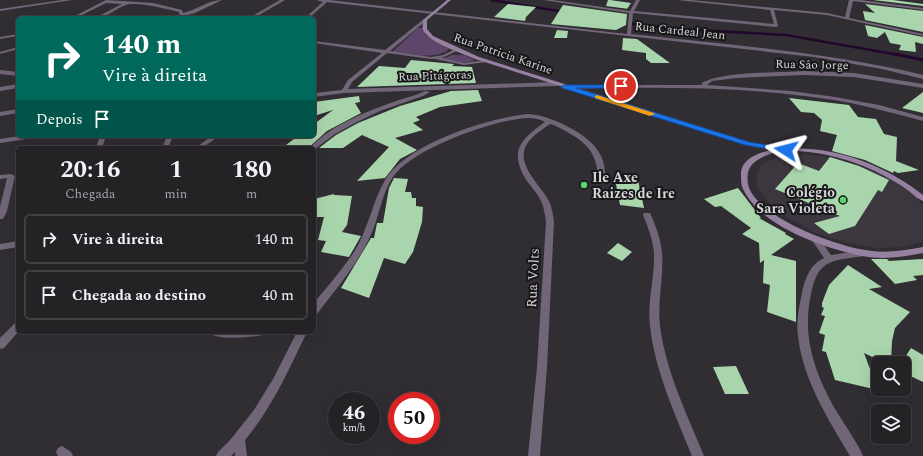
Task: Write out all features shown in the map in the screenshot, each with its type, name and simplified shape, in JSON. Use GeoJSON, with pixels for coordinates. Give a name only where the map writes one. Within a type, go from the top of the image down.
{"type":"FeatureCollection","features":[{"type":"Feature","properties":{"kind":"main road"},"geometry":{"type":"LineString","coordinates":[[425,20],[449,0]]}},
{"type":"Feature","properties":{"kind":"main road","name":"Rua Patricia Karine"},"geometry":{"type":"LineString","coordinates":[[425,20],[427,33],[455,50],[564,87],[748,144],[786,150]]}},
{"type":"Feature","properties":{"kind":"main road","name":"Rua Patricia Karine"},"geometry":{"type":"LineString","coordinates":[[748,144],[760,155]]}},
{"type":"Feature","properties":{"kind":"main road"},"geometry":{"type":"LineString","coordinates":[[923,199],[914,191],[891,176],[864,164],[816,152],[786,150],[760,155],[750,162],[744,171],[744,182],[749,194],[761,208],[779,221],[815,239],[828,244],[864,253],[898,255],[923,250]]}},
{"type":"Feature","properties":{"kind":"street"},"geometry":{"type":"LineString","coordinates":[[0,10],[70,0]]}},
{"type":"Feature","properties":{"kind":"street"},"geometry":{"type":"LineString","coordinates":[[184,16],[220,0]]}},
{"type":"Feature","properties":{"kind":"street"},"geometry":{"type":"LineString","coordinates":[[255,16],[283,0]]}},
{"type":"Feature","properties":{"kind":"street","name":"Rua Cardeal Jean"},"geometry":{"type":"LineString","coordinates":[[318,0],[814,56],[882,67],[923,77]]}},
{"type":"Feature","properties":{"kind":"street"},"geometry":{"type":"LineString","coordinates":[[308,16],[327,0]]}},
{"type":"Feature","properties":{"kind":"street"},"geometry":{"type":"LineString","coordinates":[[545,0],[630,12],[776,26],[772,9]]}},
{"type":"Feature","properties":{"kind":"street"},"geometry":{"type":"LineString","coordinates":[[629,36],[631,26],[630,12],[638,0]]}},
{"type":"Feature","properties":{"kind":"street"},"geometry":{"type":"LineString","coordinates":[[680,0],[847,17],[923,35]]}},
{"type":"Feature","properties":{"kind":"street"},"geometry":{"type":"LineString","coordinates":[[847,17],[851,0],[923,9]]}},
{"type":"Feature","properties":{"kind":"street"},"geometry":{"type":"LineString","coordinates":[[78,16],[107,1],[163,6],[178,10],[181,16]]}},
{"type":"Feature","properties":{"kind":"street"},"geometry":{"type":"LineString","coordinates":[[101,16],[126,3]]}},
{"type":"Feature","properties":{"kind":"street"},"geometry":{"type":"LineString","coordinates":[[344,91],[350,81],[425,20]]}},
{"type":"Feature","properties":{"kind":"street"},"geometry":{"type":"LineString","coordinates":[[0,38],[16,34]]}},
{"type":"Feature","properties":{"kind":"street"},"geometry":{"type":"LineString","coordinates":[[316,42],[436,58],[464,64],[486,61]]}},
{"type":"Feature","properties":{"kind":"street"},"geometry":{"type":"LineString","coordinates":[[0,53],[16,49]]}},
{"type":"Feature","properties":{"kind":"street"},"geometry":{"type":"LineString","coordinates":[[436,58],[444,56],[455,50]]}},
{"type":"Feature","properties":{"kind":"street"},"geometry":{"type":"LineString","coordinates":[[0,72],[16,74]]}},
{"type":"Feature","properties":{"kind":"street","name":"Rua Sâo Jorge"},"geometry":{"type":"LineString","coordinates":[[705,87],[704,84],[707,82],[722,78],[804,73],[854,75],[923,86]]}},
{"type":"Feature","properties":{"kind":"street","name":"Rua Pitágoras"},"geometry":{"type":"LineString","coordinates":[[316,95],[344,91],[557,84]]}},
{"type":"Feature","properties":{"kind":"street"},"geometry":{"type":"LineString","coordinates":[[0,89],[16,86]]}},
{"type":"Feature","properties":{"kind":"street"},"geometry":{"type":"LineString","coordinates":[[564,87],[705,87],[827,97],[883,108],[923,119]]}},
{"type":"Feature","properties":{"kind":"street"},"geometry":{"type":"LineString","coordinates":[[316,146],[337,131],[356,121],[398,102],[426,93],[429,89]]}},
{"type":"Feature","properties":{"kind":"street"},"geometry":{"type":"LineString","coordinates":[[0,114],[16,111]]}},
{"type":"Feature","properties":{"kind":"street"},"geometry":{"type":"LineString","coordinates":[[316,308],[362,245],[388,182],[401,164],[428,148],[490,123],[528,116],[550,121],[581,138],[593,149],[600,160],[602,182]]}},
{"type":"Feature","properties":{"kind":"street","name":"Rua Volts"},"geometry":{"type":"LineString","coordinates":[[534,456],[542,367],[550,222],[545,202],[526,172],[520,157],[521,150],[528,138],[550,121]]}},
{"type":"Feature","properties":{"kind":"street"},"geometry":{"type":"LineString","coordinates":[[0,141],[20,138]]}},
{"type":"Feature","properties":{"kind":"street"},"geometry":{"type":"LineString","coordinates":[[201,146],[213,138]]}},
{"type":"Feature","properties":{"kind":"street"},"geometry":{"type":"LineString","coordinates":[[0,177],[11,176],[3,211],[0,217]]}},
{"type":"Feature","properties":{"kind":"street"},"geometry":{"type":"LineString","coordinates":[[648,215],[658,245],[655,324],[658,348],[666,377],[698,456]]}},
{"type":"Feature","properties":{"kind":"street"},"geometry":{"type":"LineString","coordinates":[[815,239],[829,259]]}},
{"type":"Feature","properties":{"kind":"street"},"geometry":{"type":"LineString","coordinates":[[0,247],[16,244]]}},
{"type":"Feature","properties":{"kind":"street"},"geometry":{"type":"LineString","coordinates":[[857,456],[825,402],[811,372],[803,346],[801,326],[803,304],[813,271],[820,263],[829,259],[864,253]]}},
{"type":"Feature","properties":{"kind":"street"},"geometry":{"type":"LineString","coordinates":[[0,346],[16,328]]}},
{"type":"Feature","properties":{"kind":"street"},"geometry":{"type":"LineString","coordinates":[[222,456],[251,426],[267,400],[301,334]]}},
{"type":"Feature","properties":{"kind":"street"},"geometry":{"type":"LineString","coordinates":[[238,441],[240,443],[241,456]]}},
{"type":"Feature","properties":{"kind":"shaded area"},"geometry":{"type":"Polygon","coordinates":[[[418,28],[423,28],[425,35],[449,49],[437,55],[414,55],[392,52],[418,28]]]}},
{"type":"Feature","properties":{"kind":"shaded area"},"geometry":{"type":"Polygon","coordinates":[[[452,55],[464,55],[473,59],[474,61],[462,63],[442,59],[452,55]]]}},
{"type":"Feature","properties":{"kind":"shaded area","name":"Colégio Sara Violeta"},"geometry":{"type":"Polygon","coordinates":[[[798,154],[822,156],[848,162],[875,171],[899,184],[918,199],[923,206],[923,241],[903,247],[876,248],[844,242],[813,232],[787,217],[768,202],[757,187],[756,173],[763,163],[778,157],[798,154]]]}},
{"type":"Feature","properties":{"kind":"building"},"geometry":{"type":"Polygon","coordinates":[[[608,0],[631,3],[627,9],[606,6],[608,0]]]}},
{"type":"Feature","properties":{"kind":"building"},"geometry":{"type":"Polygon","coordinates":[[[873,0],[893,0],[923,4],[923,6],[873,0]]]}},
{"type":"Feature","properties":{"kind":"building"},"geometry":{"type":"Polygon","coordinates":[[[508,4],[536,7],[526,17],[525,21],[494,17],[508,4]]]}},
{"type":"Feature","properties":{"kind":"building"},"geometry":{"type":"Polygon","coordinates":[[[865,4],[923,11],[923,32],[865,20],[863,11],[875,13],[865,4]]]}},
{"type":"Feature","properties":{"kind":"building"},"geometry":{"type":"Polygon","coordinates":[[[563,5],[627,14],[626,25],[616,30],[551,24],[563,5]]]}},
{"type":"Feature","properties":{"kind":"building"},"geometry":{"type":"Polygon","coordinates":[[[865,25],[923,37],[923,44],[915,42],[916,52],[899,50],[901,45],[890,43],[885,32],[877,38],[868,36],[865,25]]]}},
{"type":"Feature","properties":{"kind":"building"},"geometry":{"type":"Polygon","coordinates":[[[557,30],[568,31],[567,38],[554,38],[557,30]]]}},
{"type":"Feature","properties":{"kind":"building"},"geometry":{"type":"Polygon","coordinates":[[[623,38],[637,39],[670,63],[651,63],[646,59],[646,53],[622,50],[623,38]]]}},
{"type":"Feature","properties":{"kind":"building"},"geometry":{"type":"Polygon","coordinates":[[[411,60],[454,64],[452,66],[472,67],[476,83],[357,87],[379,66],[405,68],[411,60]]]}},
{"type":"Feature","properties":{"kind":"building"},"geometry":{"type":"Polygon","coordinates":[[[478,90],[482,101],[440,107],[416,117],[420,120],[413,123],[423,130],[395,138],[417,150],[400,159],[385,178],[357,181],[389,147],[362,135],[343,148],[319,148],[336,135],[358,123],[400,106],[451,91],[478,90]]]}},
{"type":"Feature","properties":{"kind":"building"},"geometry":{"type":"Polygon","coordinates":[[[923,92],[923,113],[902,108],[923,92]]]}},
{"type":"Feature","properties":{"kind":"building"},"geometry":{"type":"Polygon","coordinates":[[[359,96],[360,102],[355,103],[361,113],[327,131],[310,146],[285,146],[295,138],[316,138],[316,123],[333,110],[316,115],[316,102],[359,96]]]}},
{"type":"Feature","properties":{"kind":"building"},"geometry":{"type":"Polygon","coordinates":[[[789,98],[849,105],[858,117],[876,119],[884,134],[897,137],[896,161],[919,170],[898,173],[894,171],[893,173],[865,160],[832,151],[837,135],[820,131],[822,120],[814,113],[801,112],[789,98]]]}},
{"type":"Feature","properties":{"kind":"building"},"geometry":{"type":"Polygon","coordinates":[[[830,157],[859,166],[889,180],[882,192],[878,190],[855,226],[829,234],[814,223],[840,216],[775,189],[798,163],[819,171],[830,157]]]}},
{"type":"Feature","properties":{"kind":"building"},"geometry":{"type":"Polygon","coordinates":[[[394,178],[408,179],[405,192],[411,192],[412,198],[416,198],[416,206],[423,207],[422,222],[413,252],[405,264],[384,258],[369,298],[341,288],[371,238],[374,238],[377,223],[383,223],[389,188],[394,178]]]}},
{"type":"Feature","properties":{"kind":"building"},"geometry":{"type":"Polygon","coordinates":[[[615,179],[638,180],[644,208],[620,205],[615,179]]]}},
{"type":"Feature","properties":{"kind":"building"},"geometry":{"type":"Polygon","coordinates":[[[738,188],[761,218],[759,218],[794,239],[771,255],[796,261],[796,322],[767,312],[770,285],[763,283],[764,260],[760,263],[759,243],[742,234],[751,228],[721,206],[715,207],[704,199],[738,188]]]}},
{"type":"Feature","properties":{"kind":"building"},"geometry":{"type":"Polygon","coordinates":[[[334,194],[352,196],[347,225],[342,232],[361,236],[349,257],[321,252],[326,241],[318,240],[324,217],[316,217],[316,198],[334,194]]]}},
{"type":"Feature","properties":{"kind":"building"},"geometry":{"type":"Polygon","coordinates":[[[618,243],[632,252],[622,261],[607,253],[618,243]]]}},
{"type":"Feature","properties":{"kind":"building"},"geometry":{"type":"Polygon","coordinates":[[[871,259],[887,259],[889,261],[923,259],[923,275],[913,276],[917,280],[895,284],[871,259]]]}},
{"type":"Feature","properties":{"kind":"building"},"geometry":{"type":"Polygon","coordinates":[[[848,265],[882,287],[869,289],[910,312],[895,328],[892,341],[891,356],[871,356],[864,353],[871,372],[871,388],[835,380],[826,352],[822,351],[825,335],[819,333],[825,316],[821,315],[824,308],[822,307],[822,303],[829,285],[848,265]]]}},
{"type":"Feature","properties":{"kind":"building"},"geometry":{"type":"Polygon","coordinates":[[[911,348],[923,355],[923,382],[911,376],[911,356],[906,356],[911,348]]]}},
{"type":"Feature","properties":{"kind":"building"},"geometry":{"type":"Polygon","coordinates":[[[736,366],[749,394],[725,394],[713,367],[736,366]]]}},
{"type":"Feature","properties":{"kind":"waterway"},"geometry":{"type":"LineString","coordinates":[[491,0],[564,12]]}},
{"type":"Feature","properties":{"kind":"waterway"},"geometry":{"type":"LineString","coordinates":[[630,24],[679,29],[786,35],[899,55]]}},
{"type":"Feature","properties":{"kind":"waterway"},"geometry":{"type":"LineString","coordinates":[[895,54],[923,60]]}},
{"type":"Feature","properties":{"kind":"slow traffic"},"geometry":{"type":"LineString","coordinates":[[597,97],[652,114]]}},
{"type":"Feature","properties":{"kind":"place","name":"Ile Axe Raizes de Ire"},"geometry":{"type":"Point","coordinates":[584,185]}},
{"type":"Feature","properties":{"kind":"place","name":"Colégio Sara Violeta"},"geometry":{"type":"Point","coordinates":[843,200]}},
{"type":"Feature","properties":{"kind":"route"},"geometry":{"type":"LineString","coordinates":[[621,86],[564,87],[748,144],[786,150]]}}]}
